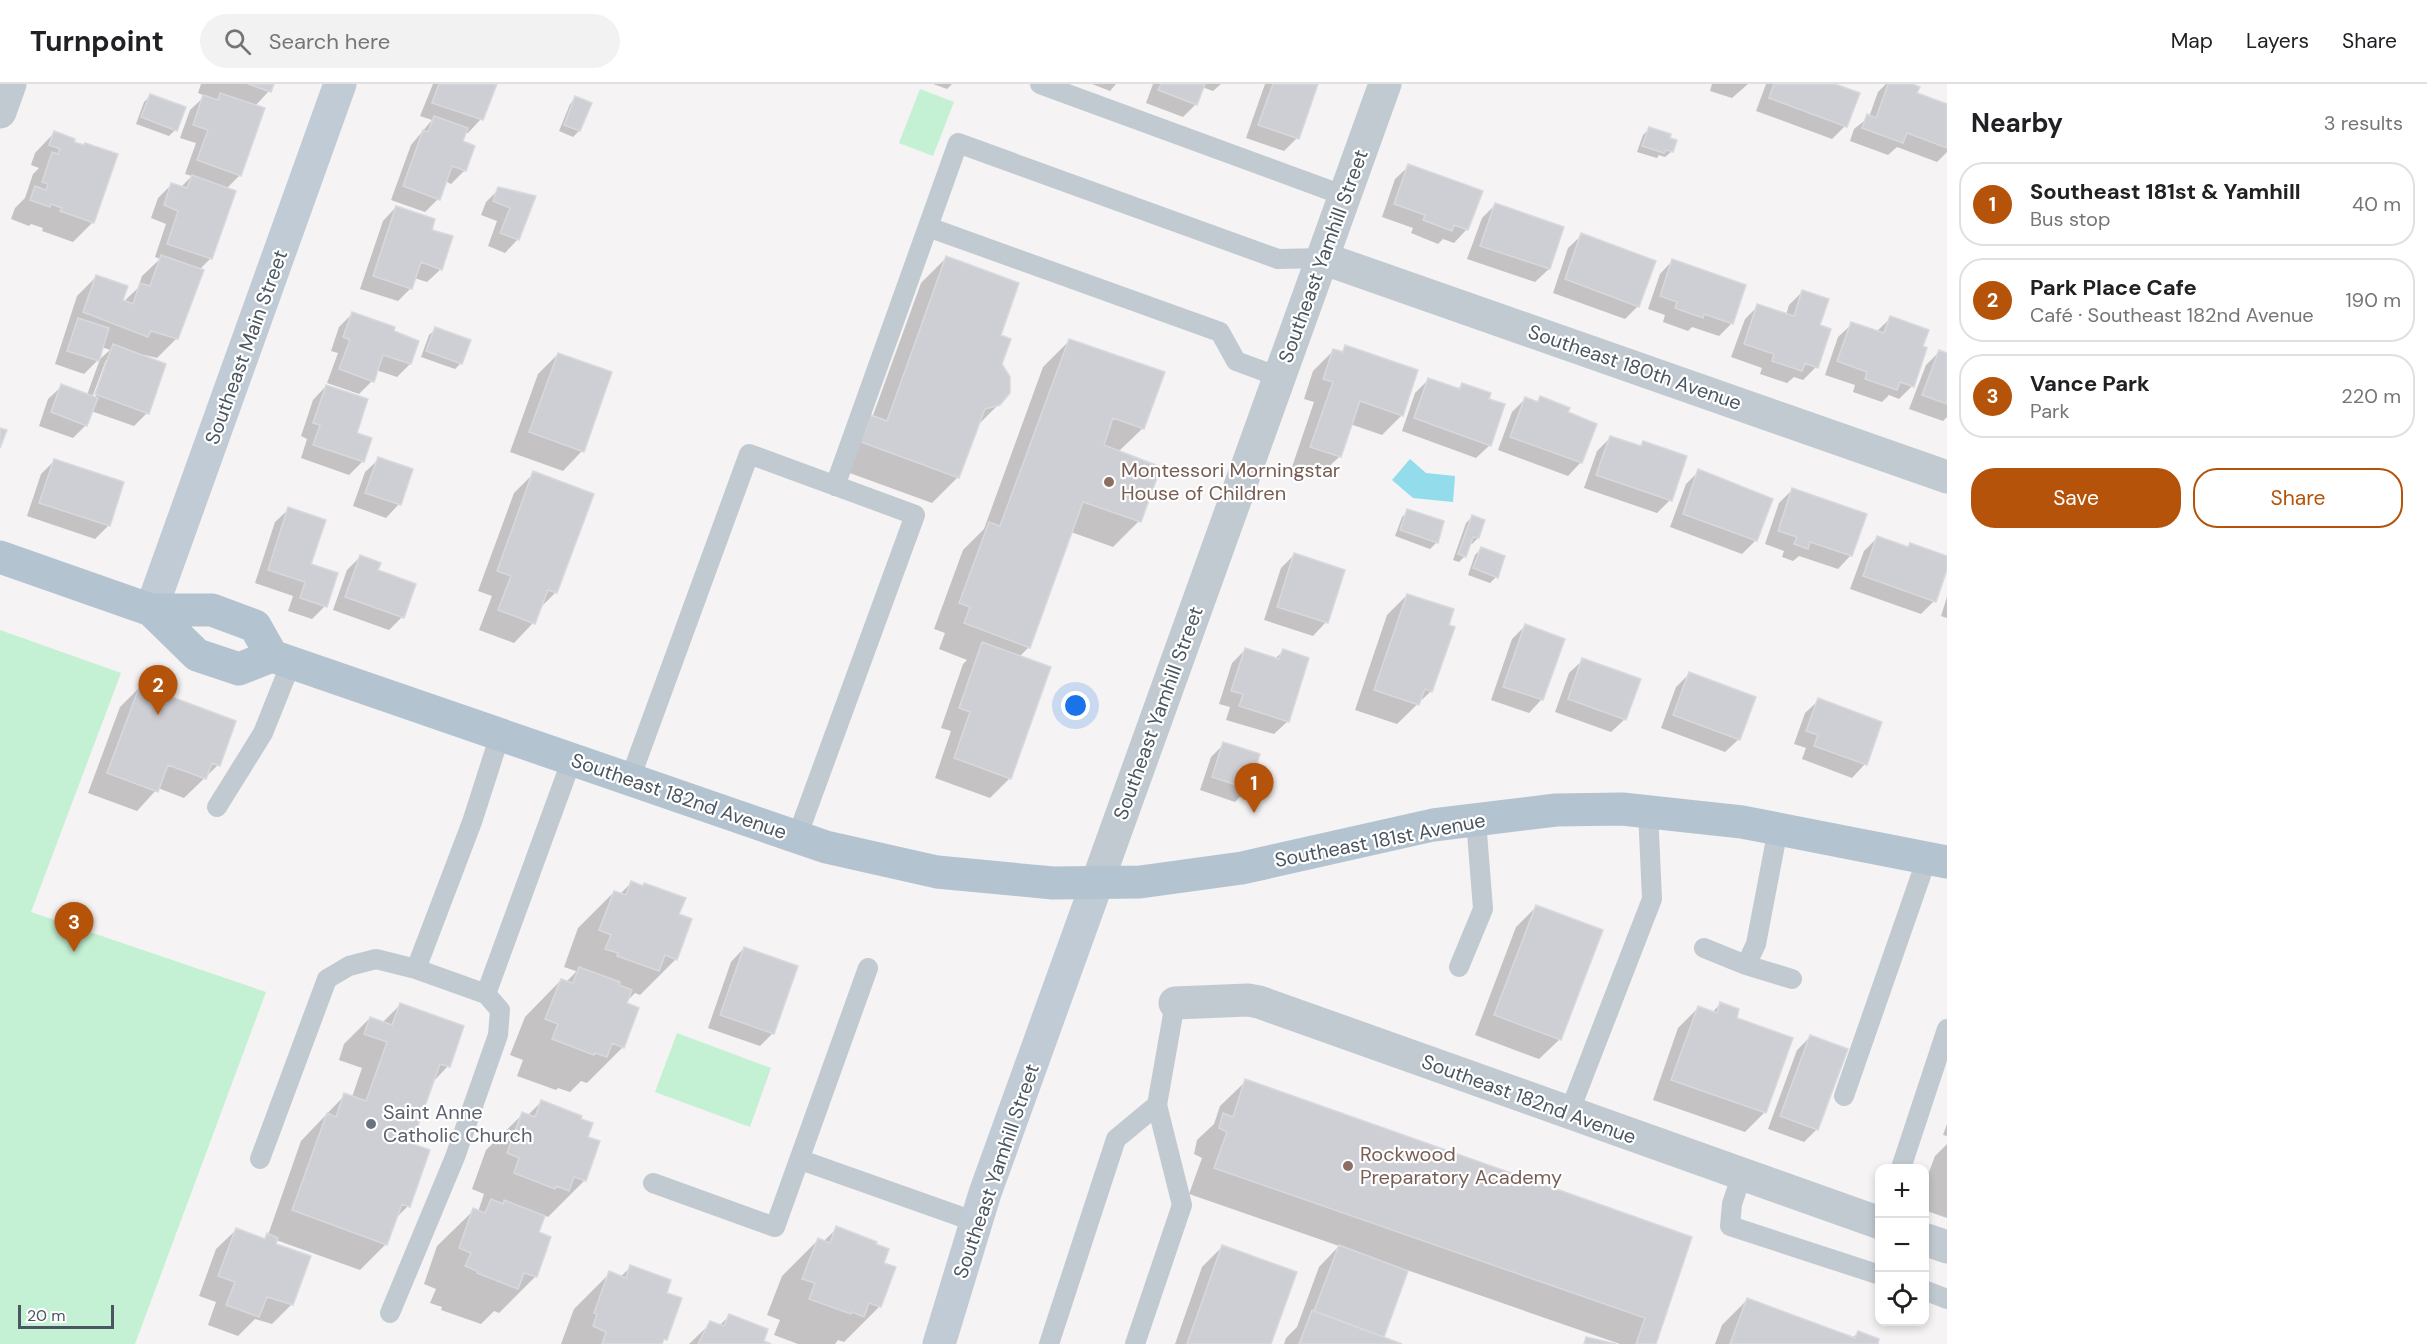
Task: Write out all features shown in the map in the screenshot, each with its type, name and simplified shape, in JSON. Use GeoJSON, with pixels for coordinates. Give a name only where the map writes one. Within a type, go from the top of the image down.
{"type":"FeatureCollection","features":[{"type":"Feature","properties":{"kind":"main road"},"geometry":{"type":"LineString","coordinates":[[0,556],[151,610],[212,610],[255,626],[281,660],[239,669],[196,656],[151,610]]}},
{"type":"Feature","properties":{"kind":"main road","name":"Southeast 182nd Avenue"},"geometry":{"type":"LineString","coordinates":[[281,660],[797,837],[883,862],[937,873],[1007,880],[1097,883]]}},
{"type":"Feature","properties":{"kind":"main road","name":"Southeast 181st Avenue"},"geometry":{"type":"LineString","coordinates":[[1097,883],[1140,882],[1242,868],[1433,825],[1557,810],[1648,811],[1742,822],[1937,860]]}},
{"type":"Feature","properties":{"kind":"street"},"geometry":{"type":"LineString","coordinates":[[0,112],[10,84]]}},
{"type":"Feature","properties":{"kind":"street","name":"Southeast Main Street"},"geometry":{"type":"LineString","coordinates":[[151,610],[340,84]]}},
{"type":"Feature","properties":{"kind":"street","name":"Southeast Yamhill Street"},"geometry":{"type":"LineString","coordinates":[[939,1344],[976,1222],[1385,84]]}},
{"type":"Feature","properties":{"kind":"street","name":"Southeast 180th Avenue"},"geometry":{"type":"LineString","coordinates":[[1322,258],[1947,477]]}},
{"type":"Feature","properties":{"kind":"street","name":"Southeast 182nd Avenue"},"geometry":{"type":"LineString","coordinates":[[1175,1003],[1237,1000],[1259,1002],[1875,1221]]}},
{"type":"Feature","properties":{"kind":"street"},"geometry":{"type":"LineString","coordinates":[[1929,1241],[1947,1247]]}},
{"type":"Feature","properties":{"kind":"lane"},"geometry":{"type":"LineString","coordinates":[[1040,84],[1345,196]]}},
{"type":"Feature","properties":{"kind":"lane"},"geometry":{"type":"LineString","coordinates":[[835,486],[958,143],[1278,259],[1322,258]]}},
{"type":"Feature","properties":{"kind":"lane"},"geometry":{"type":"LineString","coordinates":[[928,227],[1220,332],[1236,361],[1280,377]]}},
{"type":"Feature","properties":{"kind":"lane"},"geometry":{"type":"LineString","coordinates":[[630,779],[749,454],[915,515],[797,837]]}},
{"type":"Feature","properties":{"kind":"lane"},"geometry":{"type":"LineString","coordinates":[[217,807],[263,733],[281,660]]}},
{"type":"Feature","properties":{"kind":"lane"},"geometry":{"type":"LineString","coordinates":[[416,969],[472,822],[500,735]]}},
{"type":"Feature","properties":{"kind":"lane"},"geometry":{"type":"LineString","coordinates":[[486,994],[572,759]]}},
{"type":"Feature","properties":{"kind":"lane"},"geometry":{"type":"LineString","coordinates":[[1569,1113],[1652,899],[1648,811]]}},
{"type":"Feature","properties":{"kind":"lane"},"geometry":{"type":"LineString","coordinates":[[1459,967],[1483,909],[1476,820]]}},
{"type":"Feature","properties":{"kind":"lane"},"geometry":{"type":"LineString","coordinates":[[1746,965],[1756,944],[1778,829]]}},
{"type":"Feature","properties":{"kind":"lane"},"geometry":{"type":"LineString","coordinates":[[1844,1096],[1937,860]]}},
{"type":"Feature","properties":{"kind":"lane"},"geometry":{"type":"LineString","coordinates":[[1704,948],[1746,965],[1792,979]]}},
{"type":"Feature","properties":{"kind":"lane"},"geometry":{"type":"LineString","coordinates":[[260,1159],[327,979],[349,966],[376,959],[416,969],[486,994],[500,1010],[498,1035],[455,1157],[390,1313]]}},
{"type":"Feature","properties":{"kind":"lane"},"geometry":{"type":"LineString","coordinates":[[653,1183],[775,1227],[801,1160],[868,968]]}},
{"type":"Feature","properties":{"kind":"lane"},"geometry":{"type":"LineString","coordinates":[[1135,1344],[1182,1204],[1157,1105],[1175,1003]]}},
{"type":"Feature","properties":{"kind":"lane"},"geometry":{"type":"LineString","coordinates":[[1902,1164],[1947,1029]]}},
{"type":"Feature","properties":{"kind":"lane"},"geometry":{"type":"LineString","coordinates":[[1049,1344],[1116,1139],[1157,1105]]}},
{"type":"Feature","properties":{"kind":"lane"},"geometry":{"type":"LineString","coordinates":[[801,1160],[976,1222]]}},
{"type":"Feature","properties":{"kind":"lane"},"geometry":{"type":"LineString","coordinates":[[1742,1174],[1732,1204],[1730,1226],[1875,1273]]}},
{"type":"Feature","properties":{"kind":"lane"},"geometry":{"type":"LineString","coordinates":[[1929,1292],[1947,1299]]}},
{"type":"Feature","properties":{"kind":"green space"},"geometry":{"type":"Polygon","coordinates":[[[920,89],[954,102],[933,156],[899,143],[920,89]]]}},
{"type":"Feature","properties":{"kind":"green space"},"geometry":{"type":"Polygon","coordinates":[[[0,630],[121,673],[31,912],[266,992],[135,1344],[0,1344],[0,630]]]}},
{"type":"Feature","properties":{"kind":"green space"},"geometry":{"type":"Polygon","coordinates":[[[677,1033],[771,1068],[750,1127],[655,1092],[677,1033]]]}},
{"type":"Feature","properties":{"kind":"water"},"geometry":{"type":"Polygon","coordinates":[[[1410,459],[1426,473],[1455,476],[1453,502],[1413,498],[1392,480],[1410,459]]]}},
{"type":"Feature","properties":{"kind":"building"},"geometry":{"type":"Polygon","coordinates":[[[248,84],[274,84],[271,92],[248,84]]]}},
{"type":"Feature","properties":{"kind":"building"},"geometry":{"type":"Polygon","coordinates":[[[439,84],[497,84],[483,120],[432,103],[439,84]]]}},
{"type":"Feature","properties":{"kind":"building"},"geometry":{"type":"Polygon","coordinates":[[[1161,84],[1205,84],[1197,105],[1158,90],[1161,84]]]}},
{"type":"Feature","properties":{"kind":"building"},"geometry":{"type":"Polygon","coordinates":[[[1273,84],[1318,84],[1299,139],[1258,125],[1273,84]]]}},
{"type":"Feature","properties":{"kind":"building"},"geometry":{"type":"Polygon","coordinates":[[[1774,84],[1835,84],[1860,93],[1847,127],[1769,98],[1774,84]]]}},
{"type":"Feature","properties":{"kind":"building"},"geometry":{"type":"Polygon","coordinates":[[[1888,84],[1912,84],[1920,87],[1917,93],[1947,104],[1947,148],[1907,133],[1903,143],[1862,128],[1867,114],[1876,118],[1888,84]]]}},
{"type":"Feature","properties":{"kind":"building"},"geometry":{"type":"Polygon","coordinates":[[[220,93],[265,108],[241,176],[197,160],[208,130],[193,125],[203,95],[218,100],[220,93]]]}},
{"type":"Feature","properties":{"kind":"building"},"geometry":{"type":"Polygon","coordinates":[[[150,94],[186,107],[177,131],[141,117],[150,94]]]}},
{"type":"Feature","properties":{"kind":"building"},"geometry":{"type":"Polygon","coordinates":[[[575,96],[592,103],[580,131],[564,125],[575,96]]]}},
{"type":"Feature","properties":{"kind":"building"},"geometry":{"type":"Polygon","coordinates":[[[434,116],[468,128],[463,141],[475,146],[466,171],[452,166],[440,200],[403,186],[423,130],[428,132],[434,116]]]}},
{"type":"Feature","properties":{"kind":"building"},"geometry":{"type":"Polygon","coordinates":[[[1649,127],[1671,134],[1670,138],[1677,140],[1673,152],[1666,150],[1664,153],[1642,146],[1649,127]]]}},
{"type":"Feature","properties":{"kind":"building"},"geometry":{"type":"Polygon","coordinates":[[[54,131],[75,139],[74,142],[84,145],[85,143],[118,154],[94,223],[60,211],[62,208],[51,204],[50,207],[30,200],[35,186],[46,190],[48,184],[42,182],[52,152],[58,154],[60,149],[49,145],[54,131]]]}},
{"type":"Feature","properties":{"kind":"building"},"geometry":{"type":"Polygon","coordinates":[[[1408,164],[1483,191],[1468,230],[1454,225],[1452,231],[1423,220],[1425,215],[1394,204],[1408,164]]]}},
{"type":"Feature","properties":{"kind":"building"},"geometry":{"type":"Polygon","coordinates":[[[192,175],[236,191],[212,259],[167,244],[178,211],[164,205],[171,183],[187,188],[192,175]]]}},
{"type":"Feature","properties":{"kind":"building"},"geometry":{"type":"Polygon","coordinates":[[[498,187],[536,196],[519,240],[500,233],[510,208],[493,201],[498,187]]]}},
{"type":"Feature","properties":{"kind":"building"},"geometry":{"type":"Polygon","coordinates":[[[1495,203],[1564,227],[1550,269],[1480,246],[1495,203]]]}},
{"type":"Feature","properties":{"kind":"building"},"geometry":{"type":"Polygon","coordinates":[[[396,206],[435,219],[432,230],[453,236],[442,270],[421,262],[412,289],[373,276],[396,206]]]}},
{"type":"Feature","properties":{"kind":"building"},"geometry":{"type":"Polygon","coordinates":[[[1581,233],[1656,261],[1639,307],[1565,279],[1581,233]]]}},
{"type":"Feature","properties":{"kind":"building"},"geometry":{"type":"Polygon","coordinates":[[[161,255],[204,270],[178,339],[151,331],[148,337],[83,312],[96,275],[128,286],[123,300],[133,304],[140,283],[150,286],[161,255]]]}},
{"type":"Feature","properties":{"kind":"building"},"geometry":{"type":"Polygon","coordinates":[[[946,256],[1019,283],[1001,335],[1011,339],[1002,364],[1010,377],[1010,393],[1000,405],[985,409],[959,478],[861,442],[871,415],[887,421],[946,256]]]}},
{"type":"Feature","properties":{"kind":"building"},"geometry":{"type":"Polygon","coordinates":[[[1672,259],[1746,285],[1733,324],[1704,314],[1703,318],[1675,308],[1677,302],[1660,296],[1672,259]]]}},
{"type":"Feature","properties":{"kind":"building"},"geometry":{"type":"Polygon","coordinates":[[[1802,290],[1829,299],[1820,325],[1831,329],[1818,368],[1805,363],[1802,371],[1772,361],[1774,354],[1744,344],[1757,304],[1794,316],[1802,290]]]}},
{"type":"Feature","properties":{"kind":"building"},"geometry":{"type":"Polygon","coordinates":[[[352,312],[395,327],[394,331],[419,341],[411,364],[383,355],[374,382],[339,369],[350,340],[343,337],[352,312]]]}},
{"type":"Feature","properties":{"kind":"building"},"geometry":{"type":"Polygon","coordinates":[[[1890,316],[1929,330],[1923,346],[1927,348],[1914,387],[1900,382],[1897,390],[1865,379],[1867,372],[1837,361],[1851,322],[1884,333],[1890,316]]]}},
{"type":"Feature","properties":{"kind":"building"},"geometry":{"type":"Polygon","coordinates":[[[78,318],[109,328],[99,361],[67,351],[78,318]]]}},
{"type":"Feature","properties":{"kind":"building"},"geometry":{"type":"Polygon","coordinates":[[[435,327],[471,340],[462,364],[426,351],[435,327]]]}},
{"type":"Feature","properties":{"kind":"building"},"geometry":{"type":"Polygon","coordinates":[[[1069,339],[1165,372],[1144,429],[1113,418],[1104,445],[1161,467],[1141,522],[1083,502],[1030,648],[964,623],[970,607],[959,603],[989,522],[1000,526],[1069,339]]]}},
{"type":"Feature","properties":{"kind":"building"},"geometry":{"type":"Polygon","coordinates":[[[113,344],[166,364],[149,414],[95,394],[113,344]]]}},
{"type":"Feature","properties":{"kind":"building"},"geometry":{"type":"Polygon","coordinates":[[[1345,345],[1418,370],[1403,416],[1360,401],[1341,457],[1310,447],[1333,382],[1323,379],[1333,349],[1343,352],[1345,345]]]}},
{"type":"Feature","properties":{"kind":"building"},"geometry":{"type":"Polygon","coordinates":[[[1939,350],[1947,353],[1947,404],[1922,395],[1939,350]]]}},
{"type":"Feature","properties":{"kind":"building"},"geometry":{"type":"Polygon","coordinates":[[[558,353],[612,372],[584,452],[529,432],[558,353]]]}},
{"type":"Feature","properties":{"kind":"building"},"geometry":{"type":"Polygon","coordinates":[[[1428,378],[1460,389],[1462,383],[1491,393],[1489,399],[1505,404],[1491,446],[1414,418],[1428,378]]]}},
{"type":"Feature","properties":{"kind":"building"},"geometry":{"type":"Polygon","coordinates":[[[61,384],[98,398],[87,426],[51,412],[61,384]]]}},
{"type":"Feature","properties":{"kind":"building"},"geometry":{"type":"Polygon","coordinates":[[[326,385],[368,399],[357,433],[372,438],[364,462],[313,445],[320,425],[313,423],[326,385]]]}},
{"type":"Feature","properties":{"kind":"building"},"geometry":{"type":"Polygon","coordinates":[[[1540,396],[1570,408],[1568,412],[1597,424],[1582,463],[1510,437],[1525,397],[1538,402],[1540,396]]]}},
{"type":"Feature","properties":{"kind":"building"},"geometry":{"type":"Polygon","coordinates":[[[0,428],[7,430],[0,448],[0,428]]]}},
{"type":"Feature","properties":{"kind":"building"},"geometry":{"type":"Polygon","coordinates":[[[1610,436],[1641,446],[1643,441],[1687,456],[1672,501],[1596,475],[1610,436]]]}},
{"type":"Feature","properties":{"kind":"building"},"geometry":{"type":"Polygon","coordinates":[[[378,457],[413,469],[401,505],[365,493],[378,457]]]}},
{"type":"Feature","properties":{"kind":"building"},"geometry":{"type":"Polygon","coordinates":[[[54,459],[124,482],[110,526],[39,503],[54,459]]]}},
{"type":"Feature","properties":{"kind":"building"},"geometry":{"type":"Polygon","coordinates":[[[1698,469],[1773,499],[1757,541],[1683,514],[1698,469]]]}},
{"type":"Feature","properties":{"kind":"building"},"geometry":{"type":"Polygon","coordinates":[[[533,471],[594,494],[557,593],[548,590],[535,624],[498,610],[511,576],[497,571],[533,471]]]}},
{"type":"Feature","properties":{"kind":"building"},"geometry":{"type":"Polygon","coordinates":[[[1792,488],[1867,514],[1852,556],[1810,542],[1808,549],[1794,544],[1797,537],[1778,531],[1792,488]]]}},
{"type":"Feature","properties":{"kind":"building"},"geometry":{"type":"Polygon","coordinates":[[[288,507],[326,520],[311,564],[338,573],[327,607],[300,598],[305,582],[268,570],[288,507]]]}},
{"type":"Feature","properties":{"kind":"building"},"geometry":{"type":"Polygon","coordinates":[[[1407,509],[1444,521],[1438,543],[1400,530],[1407,509]]]}},
{"type":"Feature","properties":{"kind":"building"},"geometry":{"type":"Polygon","coordinates":[[[1472,515],[1485,520],[1479,538],[1473,537],[1466,557],[1458,554],[1472,515]]]}},
{"type":"Feature","properties":{"kind":"building"},"geometry":{"type":"Polygon","coordinates":[[[1877,536],[1908,547],[1910,543],[1947,556],[1947,570],[1936,602],[1863,576],[1877,536]]]}},
{"type":"Feature","properties":{"kind":"building"},"geometry":{"type":"Polygon","coordinates":[[[1481,547],[1505,556],[1498,578],[1473,568],[1481,547]]]}},
{"type":"Feature","properties":{"kind":"building"},"geometry":{"type":"Polygon","coordinates":[[[1294,553],[1345,570],[1328,623],[1277,607],[1294,553]]]}},
{"type":"Feature","properties":{"kind":"building"},"geometry":{"type":"Polygon","coordinates":[[[360,555],[381,563],[378,570],[416,584],[404,618],[345,597],[360,555]]]}},
{"type":"Feature","properties":{"kind":"building"},"geometry":{"type":"Polygon","coordinates":[[[1407,594],[1454,609],[1449,625],[1455,627],[1432,692],[1425,689],[1419,705],[1374,690],[1407,594]]]}},
{"type":"Feature","properties":{"kind":"building"},"geometry":{"type":"Polygon","coordinates":[[[1525,624],[1565,639],[1543,700],[1503,687],[1525,624]]]}},
{"type":"Feature","properties":{"kind":"building"},"geometry":{"type":"Polygon","coordinates":[[[982,642],[1051,667],[1011,779],[954,758],[970,712],[959,708],[982,642]]]}},
{"type":"Feature","properties":{"kind":"building"},"geometry":{"type":"Polygon","coordinates":[[[1245,648],[1279,659],[1283,649],[1309,658],[1289,722],[1239,706],[1243,694],[1231,691],[1245,648]]]}},
{"type":"Feature","properties":{"kind":"building"},"geometry":{"type":"Polygon","coordinates":[[[1582,658],[1641,679],[1626,720],[1568,699],[1582,658]]]}},
{"type":"Feature","properties":{"kind":"building"},"geometry":{"type":"Polygon","coordinates":[[[1689,672],[1756,697],[1740,740],[1673,715],[1689,672]]]}},
{"type":"Feature","properties":{"kind":"building"},"geometry":{"type":"Polygon","coordinates":[[[140,685],[236,721],[220,766],[212,763],[206,779],[168,765],[158,792],[107,773],[140,685]]]}},
{"type":"Feature","properties":{"kind":"building"},"geometry":{"type":"Polygon","coordinates":[[[1818,698],[1882,722],[1867,765],[1814,746],[1818,735],[1806,731],[1818,698]]]}},
{"type":"Feature","properties":{"kind":"building"},"geometry":{"type":"Polygon","coordinates":[[[1223,742],[1260,754],[1249,789],[1212,777],[1223,742]]]}},
{"type":"Feature","properties":{"kind":"building"},"geometry":{"type":"Polygon","coordinates":[[[631,881],[643,886],[644,883],[686,898],[679,914],[692,919],[677,960],[665,955],[659,971],[617,956],[618,953],[605,949],[611,935],[599,930],[614,891],[626,895],[631,881]]]}},
{"type":"Feature","properties":{"kind":"building"},"geometry":{"type":"Polygon","coordinates":[[[1536,905],[1603,930],[1561,1040],[1494,1015],[1536,905]]]}},
{"type":"Feature","properties":{"kind":"building"},"geometry":{"type":"Polygon","coordinates":[[[744,947],[798,966],[774,1034],[720,1015],[744,947]]]}},
{"type":"Feature","properties":{"kind":"building"},"geometry":{"type":"Polygon","coordinates":[[[579,967],[620,982],[619,985],[632,990],[627,1003],[639,1008],[624,1048],[612,1043],[607,1057],[595,1053],[594,1055],[552,1039],[558,1024],[545,1019],[561,979],[573,983],[579,967]]]}},
{"type":"Feature","properties":{"kind":"building"},"geometry":{"type":"Polygon","coordinates":[[[1720,1002],[1739,1009],[1737,1018],[1793,1038],[1766,1113],[1671,1080],[1698,1006],[1717,1013],[1720,1002]]]}},
{"type":"Feature","properties":{"kind":"building","name":"Saint Anne Catholic Church"},"geometry":{"type":"Polygon","coordinates":[[[400,1003],[464,1026],[450,1067],[440,1064],[419,1123],[413,1144],[430,1150],[410,1207],[402,1204],[387,1245],[292,1210],[327,1113],[336,1117],[344,1093],[366,1101],[387,1042],[364,1034],[370,1017],[392,1025],[400,1003]]]}},
{"type":"Feature","properties":{"kind":"building"},"geometry":{"type":"Polygon","coordinates":[[[1810,1035],[1848,1049],[1818,1130],[1780,1116],[1810,1035]]]}},
{"type":"Feature","properties":{"kind":"building"},"geometry":{"type":"Polygon","coordinates":[[[1245,1079],[1692,1237],[1656,1344],[1636,1344],[1645,1318],[1214,1168],[1227,1132],[1219,1128],[1223,1113],[1233,1117],[1245,1079]]]}},
{"type":"Feature","properties":{"kind":"building"},"geometry":{"type":"Polygon","coordinates":[[[541,1100],[582,1116],[581,1119],[593,1123],[588,1137],[600,1141],[586,1181],[574,1177],[569,1191],[556,1186],[555,1189],[514,1173],[519,1158],[507,1153],[522,1112],[535,1117],[541,1100]]]}},
{"type":"Feature","properties":{"kind":"building"},"geometry":{"type":"Polygon","coordinates":[[[491,1199],[503,1204],[504,1200],[545,1216],[539,1232],[551,1237],[537,1277],[524,1273],[518,1289],[465,1266],[471,1253],[459,1248],[473,1208],[485,1213],[491,1199]]]}},
{"type":"Feature","properties":{"kind":"building"},"geometry":{"type":"Polygon","coordinates":[[[836,1226],[889,1249],[884,1263],[896,1267],[881,1307],[869,1303],[864,1317],[809,1299],[815,1283],[802,1279],[818,1238],[830,1243],[836,1226]]]}},
{"type":"Feature","properties":{"kind":"building"},"geometry":{"type":"Polygon","coordinates":[[[236,1228],[265,1239],[267,1233],[278,1238],[276,1244],[311,1256],[293,1305],[267,1297],[259,1317],[226,1305],[235,1282],[218,1276],[236,1228]]]}},
{"type":"Feature","properties":{"kind":"building"},"geometry":{"type":"Polygon","coordinates":[[[1222,1245],[1297,1272],[1271,1344],[1187,1344],[1222,1245]]]}},
{"type":"Feature","properties":{"kind":"building"},"geometry":{"type":"Polygon","coordinates":[[[1339,1245],[1408,1271],[1384,1337],[1314,1311],[1339,1245]]]}},
{"type":"Feature","properties":{"kind":"building"},"geometry":{"type":"Polygon","coordinates":[[[630,1265],[671,1280],[667,1293],[682,1298],[667,1340],[664,1339],[662,1344],[602,1344],[606,1332],[593,1326],[597,1314],[594,1313],[609,1271],[626,1278],[630,1265]]]}},
{"type":"Feature","properties":{"kind":"building"},"geometry":{"type":"Polygon","coordinates":[[[1747,1298],[1855,1338],[1858,1331],[1879,1339],[1878,1344],[1730,1344],[1747,1298]]]}},
{"type":"Feature","properties":{"kind":"building"},"geometry":{"type":"Polygon","coordinates":[[[1312,1310],[1314,1311],[1402,1344],[1299,1344],[1312,1310]]]}},
{"type":"Feature","properties":{"kind":"building"},"geometry":{"type":"Polygon","coordinates":[[[729,1314],[768,1329],[764,1341],[771,1344],[698,1344],[710,1321],[724,1326],[729,1314]]]}},
{"type":"Feature","properties":{"kind":"building"},"geometry":{"type":"Polygon","coordinates":[[[1586,1337],[1616,1344],[1584,1344],[1586,1337]]]}},
{"type":"Feature","properties":{"kind":"place","name":"Montessori Morningstar House of Children"},"geometry":{"type":"Point","coordinates":[1109,482]}},
{"type":"Feature","properties":{"kind":"place","name":"Park Place Cafe"},"geometry":{"type":"Point","coordinates":[158,715]}},
{"type":"Feature","properties":{"kind":"place","name":"Southeast 181st & Yamhill"},"geometry":{"type":"Point","coordinates":[1254,813]}},
{"type":"Feature","properties":{"kind":"place","name":"Vance Park"},"geometry":{"type":"Point","coordinates":[74,952]}},
{"type":"Feature","properties":{"kind":"place","name":"Saint Anne Catholic Church"},"geometry":{"type":"Point","coordinates":[371,1124]}},
{"type":"Feature","properties":{"kind":"place","name":"Rockwood Preparatory Academy"},"geometry":{"type":"Point","coordinates":[1348,1166]}}]}
